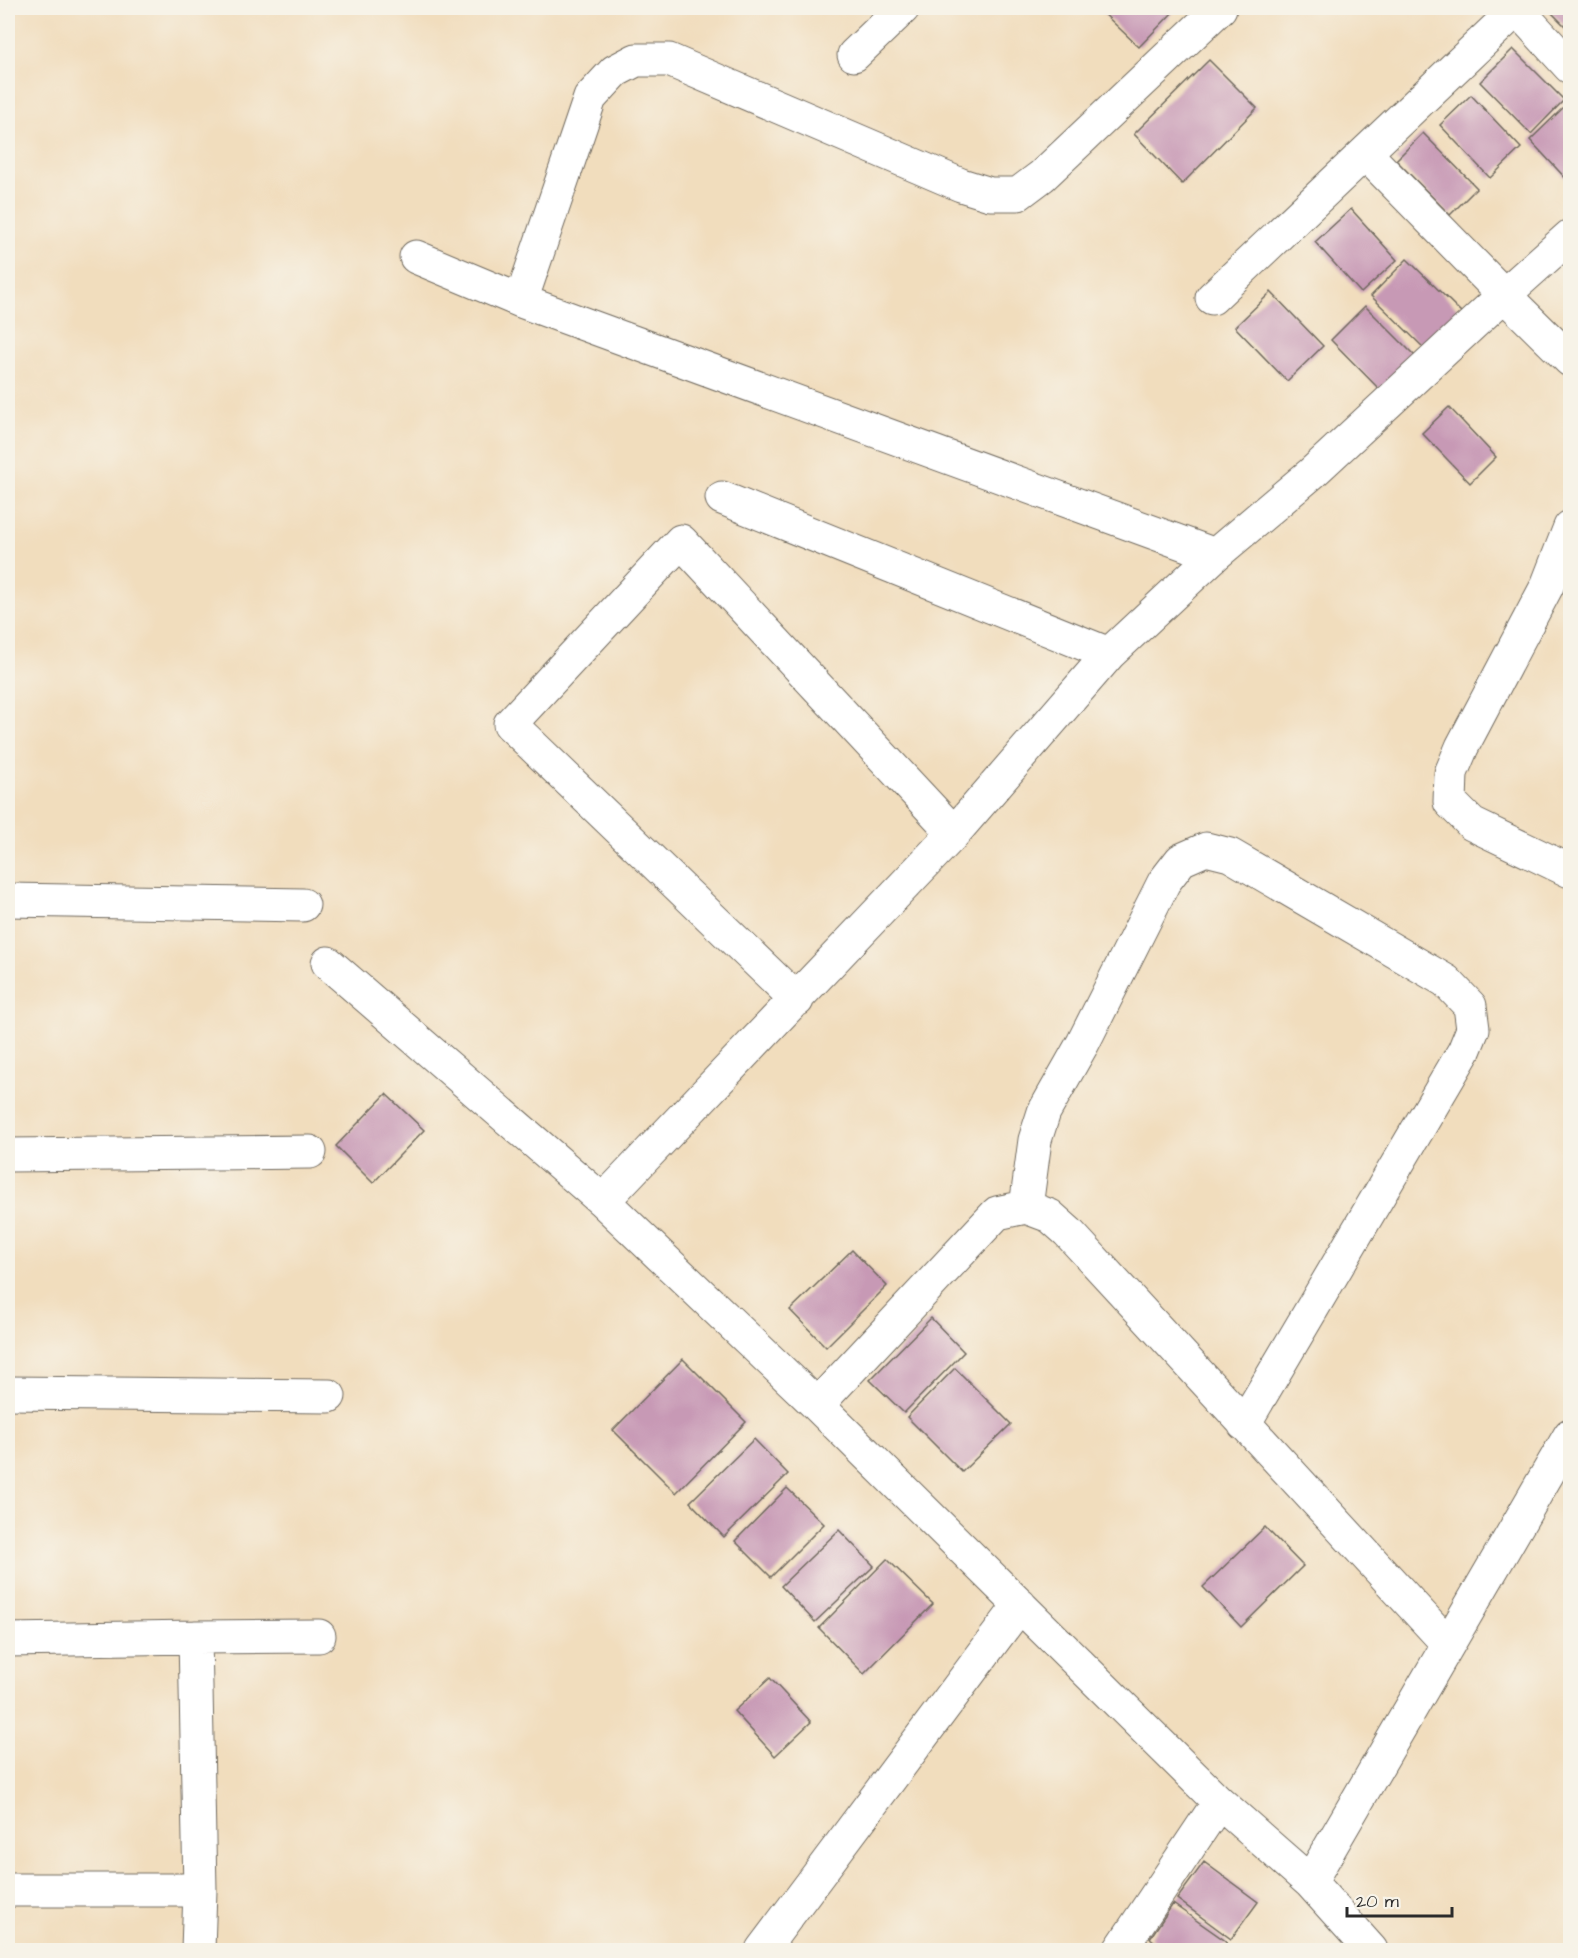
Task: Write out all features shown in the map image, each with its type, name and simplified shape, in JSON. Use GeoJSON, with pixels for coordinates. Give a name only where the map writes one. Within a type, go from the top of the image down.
{"type":"FeatureCollection","features":[{"type":"Feature","properties":{"kind":"street"},"geometry":{"type":"LineString","coordinates":[[854,55],[903,8]]}},
{"type":"Feature","properties":{"kind":"street"},"geometry":{"type":"LineString","coordinates":[[521,301],[590,98],[615,71],[636,60],[669,60],[961,186],[990,194],[1018,194],[1042,176],[1220,8]]}},
{"type":"Feature","properties":{"kind":"street"},"geometry":{"type":"LineString","coordinates":[[1212,298],[1517,8],[1570,67]]}},
{"type":"Feature","properties":{"kind":"street"},"geometry":{"type":"LineString","coordinates":[[1365,153],[1570,360]]}},
{"type":"Feature","properties":{"kind":"street"},"geometry":{"type":"LineString","coordinates":[[603,1202],[954,833],[1109,654],[1215,555],[1312,473],[1570,236]]}},
{"type":"Feature","properties":{"kind":"street"},"geometry":{"type":"LineString","coordinates":[[416,257],[521,301],[1215,555]]}},
{"type":"Feature","properties":{"kind":"street"},"geometry":{"type":"LineString","coordinates":[[722,498],[1109,654]]}},
{"type":"Feature","properties":{"kind":"street"},"geometry":{"type":"LineString","coordinates":[[1570,527],[1559,592],[1462,747],[1451,773],[1450,802],[1472,824],[1570,871]]}},
{"type":"Feature","properties":{"kind":"street"},"geometry":{"type":"LineString","coordinates":[[797,1000],[510,724],[681,541],[954,833]]}},
{"type":"Feature","properties":{"kind":"street"},"geometry":{"type":"LineString","coordinates":[[1026,1207],[1035,1140],[1044,1112],[1083,1043],[1164,882],[1181,860],[1206,849],[1230,855],[1446,981],[1470,1006],[1473,1029],[1464,1051],[1244,1424]]}},
{"type":"Feature","properties":{"kind":"street"},"geometry":{"type":"LineString","coordinates":[[8,900],[303,905]]}},
{"type":"Feature","properties":{"kind":"street"},"geometry":{"type":"LineString","coordinates":[[328,963],[603,1202],[817,1405],[1219,1802],[1310,1882],[1371,1950]]}},
{"type":"Feature","properties":{"kind":"street"},"geometry":{"type":"LineString","coordinates":[[8,1155],[310,1152]]}},
{"type":"Feature","properties":{"kind":"street"},"geometry":{"type":"LineString","coordinates":[[817,1405],[997,1213],[1026,1207],[1050,1216],[1068,1232],[1448,1644]]}},
{"type":"Feature","properties":{"kind":"street"},"geometry":{"type":"LineString","coordinates":[[8,1393],[329,1396]]}},
{"type":"Feature","properties":{"kind":"street"},"geometry":{"type":"LineString","coordinates":[[1310,1882],[1570,1435]]}},
{"type":"Feature","properties":{"kind":"street"},"geometry":{"type":"LineString","coordinates":[[762,1950],[1020,1605]]}},
{"type":"Feature","properties":{"kind":"street"},"geometry":{"type":"LineString","coordinates":[[8,1640],[319,1636]]}},
{"type":"Feature","properties":{"kind":"street"},"geometry":{"type":"LineString","coordinates":[[195,1637],[200,1890],[198,1950]]}},
{"type":"Feature","properties":{"kind":"street"},"geometry":{"type":"LineString","coordinates":[[1120,1950],[1219,1802]]}},
{"type":"Feature","properties":{"kind":"street"},"geometry":{"type":"LineString","coordinates":[[8,1890],[200,1890]]}},
{"type":"Feature","properties":{"kind":"building"},"geometry":{"type":"Polygon","coordinates":[[[1098,8],[1177,8],[1139,47],[1098,8]]]}},
{"type":"Feature","properties":{"kind":"building"},"geometry":{"type":"Polygon","coordinates":[[[1554,8],[1570,8],[1570,31],[1550,11],[1554,8]]]}},
{"type":"Feature","properties":{"kind":"building"},"geometry":{"type":"Polygon","coordinates":[[[1513,49],[1564,100],[1531,134],[1480,82],[1513,49]]]}},
{"type":"Feature","properties":{"kind":"building"},"geometry":{"type":"Polygon","coordinates":[[[1209,60],[1257,108],[1182,184],[1134,134],[1209,60]]]}},
{"type":"Feature","properties":{"kind":"building"},"geometry":{"type":"Polygon","coordinates":[[[1471,95],[1521,148],[1490,178],[1440,125],[1471,95]]]}},
{"type":"Feature","properties":{"kind":"building"},"geometry":{"type":"Polygon","coordinates":[[[1565,106],[1570,112],[1570,183],[1530,140],[1565,106]]]}},
{"type":"Feature","properties":{"kind":"building"},"geometry":{"type":"Polygon","coordinates":[[[1423,133],[1477,188],[1450,215],[1396,160],[1423,133]]]}},
{"type":"Feature","properties":{"kind":"building"},"geometry":{"type":"Polygon","coordinates":[[[1351,209],[1397,260],[1361,293],[1315,242],[1351,209]]]}},
{"type":"Feature","properties":{"kind":"building"},"geometry":{"type":"Polygon","coordinates":[[[1407,259],[1462,313],[1426,350],[1371,296],[1407,259]]]}},
{"type":"Feature","properties":{"kind":"building"},"geometry":{"type":"Polygon","coordinates":[[[1271,292],[1323,346],[1287,381],[1235,327],[1271,292]]]}},
{"type":"Feature","properties":{"kind":"building"},"geometry":{"type":"Polygon","coordinates":[[[1365,306],[1418,359],[1384,394],[1331,340],[1365,306]]]}},
{"type":"Feature","properties":{"kind":"building"},"geometry":{"type":"Polygon","coordinates":[[[1449,407],[1496,457],[1470,483],[1422,433],[1449,407]]]}},
{"type":"Feature","properties":{"kind":"building"},"geometry":{"type":"Polygon","coordinates":[[[386,1094],[424,1130],[373,1183],[336,1146],[386,1094]]]}},
{"type":"Feature","properties":{"kind":"building"},"geometry":{"type":"Polygon","coordinates":[[[852,1250],[887,1286],[826,1347],[790,1310],[852,1250]]]}},
{"type":"Feature","properties":{"kind":"building"},"geometry":{"type":"Polygon","coordinates":[[[931,1318],[964,1352],[904,1413],[870,1380],[931,1318]]]}},
{"type":"Feature","properties":{"kind":"building"},"geometry":{"type":"Polygon","coordinates":[[[683,1359],[746,1422],[676,1493],[613,1430],[683,1359]]]}},
{"type":"Feature","properties":{"kind":"building"},"geometry":{"type":"Polygon","coordinates":[[[955,1368],[1011,1424],[962,1472],[907,1417],[955,1368]]]}},
{"type":"Feature","properties":{"kind":"building"},"geometry":{"type":"Polygon","coordinates":[[[754,1439],[788,1474],[724,1537],[690,1502],[754,1439]]]}},
{"type":"Feature","properties":{"kind":"building"},"geometry":{"type":"Polygon","coordinates":[[[787,1488],[824,1524],[771,1577],[735,1541],[787,1488]]]}},
{"type":"Feature","properties":{"kind":"building"},"geometry":{"type":"Polygon","coordinates":[[[1265,1527],[1303,1566],[1241,1627],[1203,1587],[1265,1527]]]}},
{"type":"Feature","properties":{"kind":"building"},"geometry":{"type":"Polygon","coordinates":[[[839,1530],[874,1566],[815,1622],[781,1586],[839,1530]]]}},
{"type":"Feature","properties":{"kind":"building"},"geometry":{"type":"Polygon","coordinates":[[[887,1559],[933,1604],[864,1674],[819,1628],[887,1559]]]}},
{"type":"Feature","properties":{"kind":"building"},"geometry":{"type":"Polygon","coordinates":[[[770,1678],[811,1722],[775,1756],[734,1711],[770,1678]]]}},
{"type":"Feature","properties":{"kind":"building"},"geometry":{"type":"Polygon","coordinates":[[[1204,1862],[1258,1902],[1231,1939],[1177,1899],[1204,1862]]]}},
{"type":"Feature","properties":{"kind":"building"},"geometry":{"type":"Polygon","coordinates":[[[1173,1904],[1227,1942],[1221,1950],[1167,1950],[1150,1938],[1173,1904]]]}}]}
